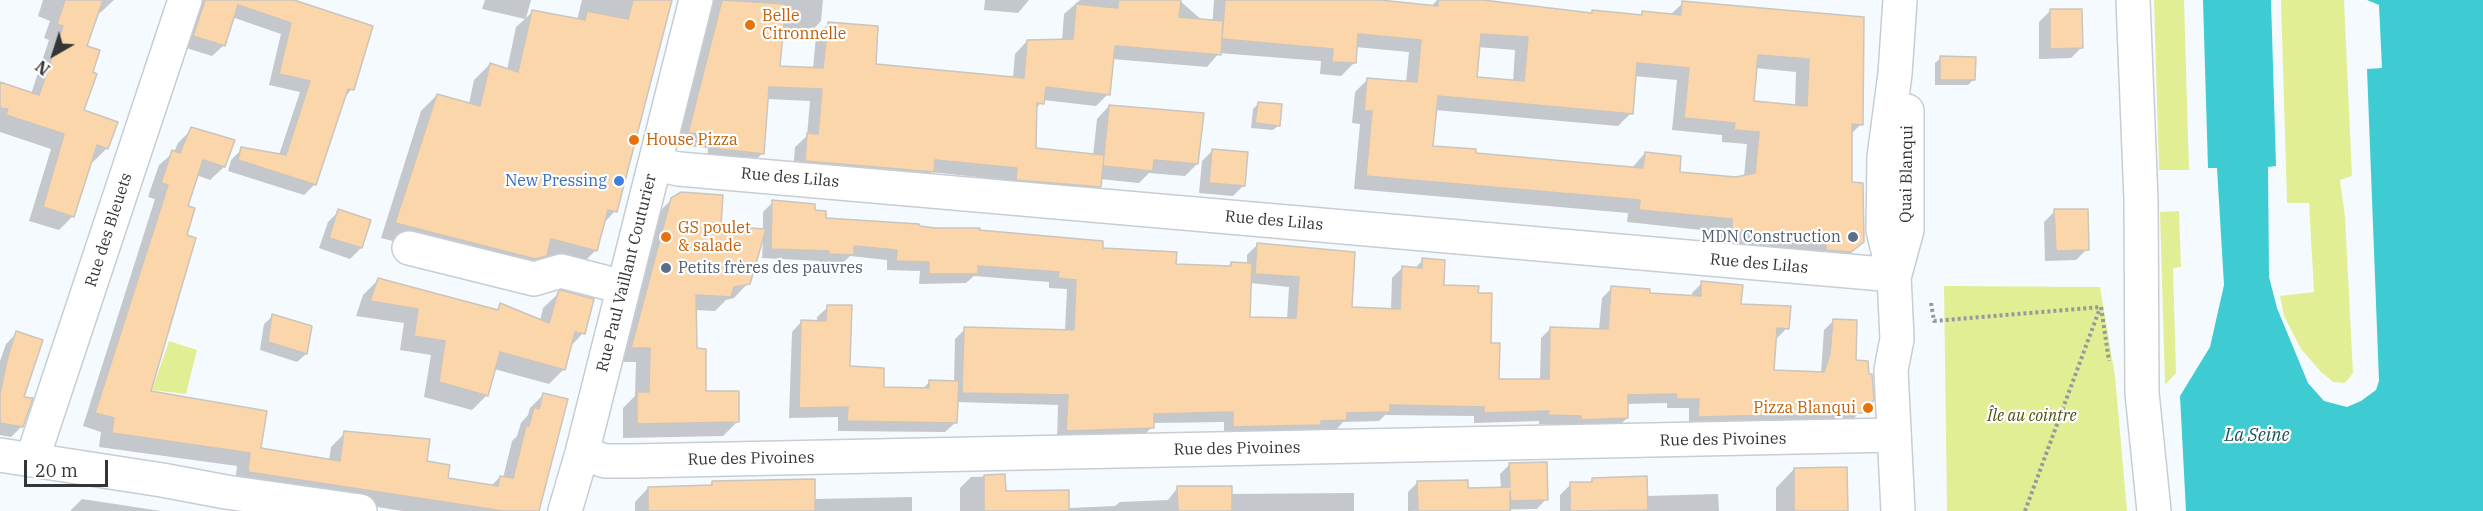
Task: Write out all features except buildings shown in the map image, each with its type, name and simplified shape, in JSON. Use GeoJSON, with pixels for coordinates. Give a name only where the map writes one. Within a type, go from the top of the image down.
{"type":"FeatureCollection","features":[{"type":"Feature","properties":{"kind":"street","name":"Rue des Bleuets"},"geometry":{"type":"LineString","coordinates":[[32,460],[185,0]]}},
{"type":"Feature","properties":{"kind":"street","name":"Rue Paul Vaillant Couturier"},"geometry":{"type":"LineString","coordinates":[[565,511],[582,453],[696,0]]}},
{"type":"Feature","properties":{"kind":"street","name":"Quai Blanqui"},"geometry":{"type":"LineString","coordinates":[[1898,511],[1891,370],[1897,339],[1894,275],[1906,230],[1908,98],[1895,74],[1900,0]]}},
{"type":"Feature","properties":{"kind":"street"},"geometry":{"type":"LineString","coordinates":[[2133,0],[2141,200],[2142,393],[2154,511]]}},
{"type":"Feature","properties":{"kind":"street","name":"Rue des Lilas"},"geometry":{"type":"LineString","coordinates":[[655,164],[679,169],[1894,275]]}},
{"type":"Feature","properties":{"kind":"street"},"geometry":{"type":"LineString","coordinates":[[409,248],[534,279],[561,271],[623,287]]}},
{"type":"Feature","properties":{"kind":"street","name":"Quai Blanqui"},"geometry":{"type":"LineString","coordinates":[[1897,339],[1913,387],[1917,511]]}},
{"type":"Feature","properties":{"kind":"street","name":"Rue des Pivoines"},"geometry":{"type":"LineString","coordinates":[[582,453],[605,461],[624,461],[1894,435]]}},
{"type":"Feature","properties":{"kind":"street"},"geometry":{"type":"LineString","coordinates":[[0,456],[360,511]]}},
{"type":"Feature","properties":{"kind":"path"},"geometry":{"type":"LineString","coordinates":[[1931,303],[1934,321],[2100,307]]}},
{"type":"Feature","properties":{"kind":"path"},"geometry":{"type":"LineString","coordinates":[[2100,307],[2110,364]]}},
{"type":"Feature","properties":{"kind":"path"},"geometry":{"type":"LineString","coordinates":[[2025,511],[2100,307]]}},
{"type":"Feature","properties":{"kind":"green space"},"geometry":{"type":"Polygon","coordinates":[[[2154,0],[2184,0],[2189,170],[2159,170],[2154,0]]]}},
{"type":"Feature","properties":{"kind":"green space"},"geometry":{"type":"Polygon","coordinates":[[[2281,0],[2344,0],[2352,176],[2340,180],[2345,216],[2353,373],[2345,383],[2333,382],[2301,349],[2284,316],[2280,296],[2314,292],[2309,203],[2287,203],[2281,0]]]}},
{"type":"Feature","properties":{"kind":"green space"},"geometry":{"type":"Polygon","coordinates":[[[2179,211],[2181,267],[2173,268],[2176,373],[2165,385],[2160,212],[2179,211]]]}},
{"type":"Feature","properties":{"kind":"green space","name":"Île au cointre"},"geometry":{"type":"Polygon","coordinates":[[[1944,286],[2100,287],[2115,376],[2127,511],[1947,511],[1944,286]]]}},
{"type":"Feature","properties":{"kind":"green space"},"geometry":{"type":"Polygon","coordinates":[[[169,341],[197,350],[186,394],[152,390],[169,341]]]}},
{"type":"Feature","properties":{"kind":"water","name":"La Seine"},"geometry":{"type":"Polygon","coordinates":[[[2203,0],[2271,0],[2276,166],[2268,167],[2269,277],[2277,308],[2308,383],[2324,401],[2347,407],[2361,401],[2376,390],[2379,381],[2367,69],[2382,68],[2379,5],[2367,0],[2483,0],[2483,511],[2186,511],[2180,396],[2210,347],[2224,285],[2217,168],[2208,168],[2203,0]]]}},
{"type":"Feature","properties":{"kind":"place","name":"Belle Citronnelle"},"geometry":{"type":"Point","coordinates":[750,25]}},
{"type":"Feature","properties":{"kind":"place","name":"House Pizza"},"geometry":{"type":"Point","coordinates":[634,140]}},
{"type":"Feature","properties":{"kind":"place","name":"New Pressing"},"geometry":{"type":"Point","coordinates":[619,181]}},
{"type":"Feature","properties":{"kind":"place","name":"GS poulet & salade"},"geometry":{"type":"Point","coordinates":[666,237]}},
{"type":"Feature","properties":{"kind":"place","name":"MDN Construction"},"geometry":{"type":"Point","coordinates":[1853,237]}},
{"type":"Feature","properties":{"kind":"place","name":"Petits frères des pauvres"},"geometry":{"type":"Point","coordinates":[666,268]}},
{"type":"Feature","properties":{"kind":"place","name":"Pizza Blanqui"},"geometry":{"type":"Point","coordinates":[1868,408]}}]}
